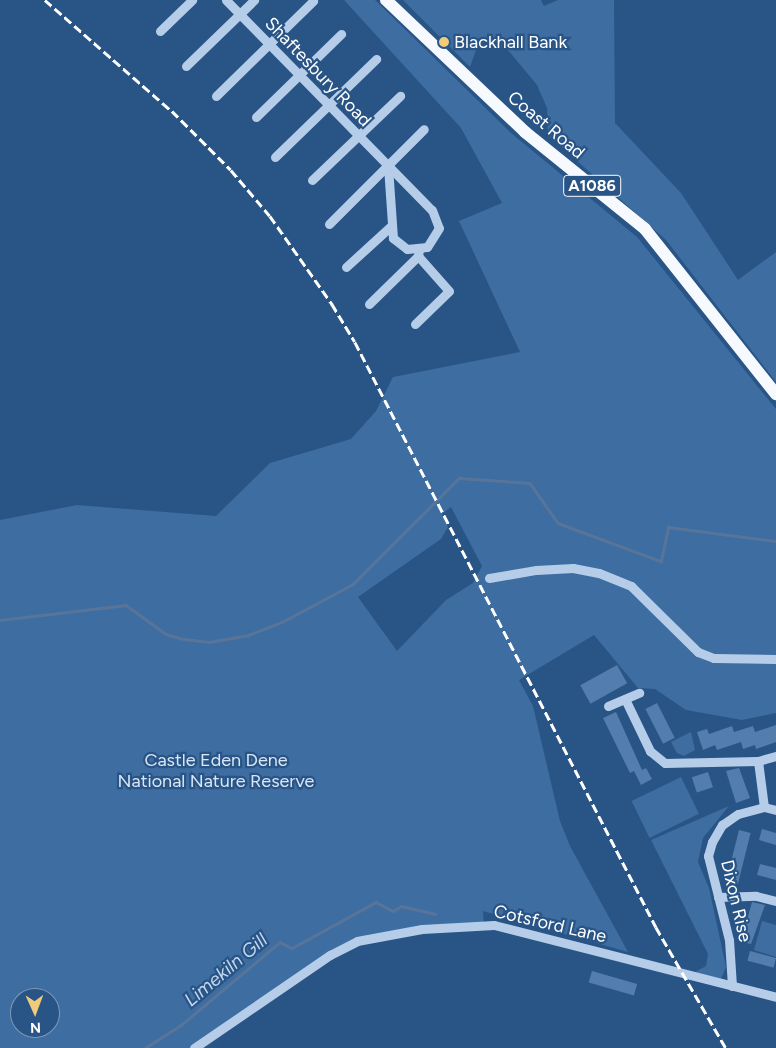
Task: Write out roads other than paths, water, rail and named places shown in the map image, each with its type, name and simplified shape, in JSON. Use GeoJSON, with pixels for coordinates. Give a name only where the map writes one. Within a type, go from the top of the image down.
{"type":"FeatureCollection","features":[{"type":"Feature","properties":{"kind":"main road","name":"Coast Road"},"geometry":{"type":"LineString","coordinates":[[386,0],[525,132],[645,229],[776,394]]}},
{"type":"Feature","properties":{"kind":"street"},"geometry":{"type":"LineString","coordinates":[[160,32],[192,0]]}},
{"type":"Feature","properties":{"kind":"street","name":"Shaftesbury Road"},"geometry":{"type":"LineString","coordinates":[[226,0],[268,45],[432,210],[438,223],[433,242],[419,253],[369,304]]}},
{"type":"Feature","properties":{"kind":"street"},"geometry":{"type":"LineString","coordinates":[[186,66],[254,0]]}},
{"type":"Feature","properties":{"kind":"street"},"geometry":{"type":"LineString","coordinates":[[216,96],[313,1]]}},
{"type":"Feature","properties":{"kind":"street"},"geometry":{"type":"LineString","coordinates":[[256,117],[342,34]]}},
{"type":"Feature","properties":{"kind":"street"},"geometry":{"type":"LineString","coordinates":[[275,157],[376,59]]}},
{"type":"Feature","properties":{"kind":"street"},"geometry":{"type":"LineString","coordinates":[[312,180],[400,96]]}},
{"type":"Feature","properties":{"kind":"street"},"geometry":{"type":"LineString","coordinates":[[328,224],[424,129]]}},
{"type":"Feature","properties":{"kind":"street"},"geometry":{"type":"LineString","coordinates":[[388,166],[391,226],[399,245],[419,253],[449,291],[415,324]]}},
{"type":"Feature","properties":{"kind":"street"},"geometry":{"type":"LineString","coordinates":[[346,267],[391,226]]}},
{"type":"Feature","properties":{"kind":"street"},"geometry":{"type":"LineString","coordinates":[[489,578],[536,570],[573,568],[599,573],[631,586],[698,652],[714,658],[776,659]]}},
{"type":"Feature","properties":{"kind":"street"},"geometry":{"type":"LineString","coordinates":[[608,706],[639,692]]}},
{"type":"Feature","properties":{"kind":"street"},"geometry":{"type":"LineString","coordinates":[[625,699],[650,751],[665,763],[758,761],[776,756]]}},
{"type":"Feature","properties":{"kind":"street"},"geometry":{"type":"LineString","coordinates":[[758,761],[764,807]]}},
{"type":"Feature","properties":{"kind":"street","name":"Dixon Rise"},"geometry":{"type":"LineString","coordinates":[[732,986],[729,940],[708,856],[712,842],[722,825],[738,814],[764,807],[776,810]]}},
{"type":"Feature","properties":{"kind":"street"},"geometry":{"type":"LineString","coordinates":[[718,897],[756,896],[776,901]]}},
{"type":"Feature","properties":{"kind":"street","name":"Cotsford Lane"},"geometry":{"type":"LineString","coordinates":[[194,1048],[350,945],[422,929],[494,925],[776,997]]}},
{"type":"Feature","properties":{"kind":"waterway"},"geometry":{"type":"LineString","coordinates":[[0,620],[126,605],[166,634],[184,639],[209,642],[248,635],[282,622],[353,584],[459,478],[530,483],[558,523],[661,561],[668,527],[776,541]]}},
{"type":"Feature","properties":{"kind":"waterway","name":"Limekiln Gill"},"geometry":{"type":"LineString","coordinates":[[145,1048],[181,1025],[280,942],[292,948],[376,902],[393,911],[401,906],[435,914]]}},
{"type":"Feature","properties":{"kind":"railway"},"geometry":{"type":"LineString","coordinates":[[45,0],[172,111],[231,170],[270,216],[332,304],[355,342],[656,927],[726,1048]]}},
{"type":"Feature","properties":{"kind":"place","name":"Blackhall Bank"},"geometry":{"type":"Point","coordinates":[444,42]}},
{"type":"Feature","properties":{"kind":"park label","name":"Castle Eden Dene National Nature Reserve"},"geometry":{"type":"Point","coordinates":[216,771]}}]}
